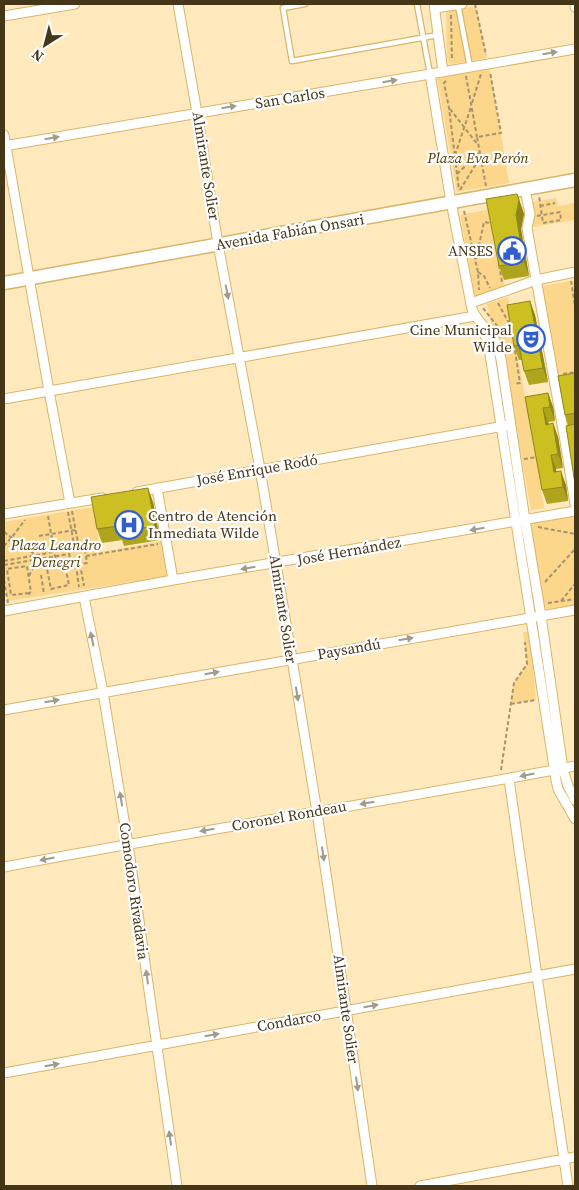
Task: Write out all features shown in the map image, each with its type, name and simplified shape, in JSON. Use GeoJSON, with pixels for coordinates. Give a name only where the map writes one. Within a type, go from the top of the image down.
{"type":"FeatureCollection","features":[{"type":"Feature","properties":{"kind":"street"},"geometry":{"type":"LineString","coordinates":[[4,16],[76,4]]}},
{"type":"Feature","properties":{"kind":"street","name":"Almirante Solier"},"geometry":{"type":"LineString","coordinates":[[178,4],[218,244],[260,469],[292,659],[317,812],[372,1186]]}},
{"type":"Feature","properties":{"kind":"street"},"geometry":{"type":"LineString","coordinates":[[443,72],[434,6],[457,4]]}},
{"type":"Feature","properties":{"kind":"street","name":"San Carlos"},"geometry":{"type":"LineString","coordinates":[[5,146],[430,74],[443,72],[455,74],[470,68],[575,48]]}},
{"type":"Feature","properties":{"kind":"street"},"geometry":{"type":"LineString","coordinates":[[430,74],[457,198],[475,302],[475,316],[493,338],[499,350],[506,426],[520,521],[531,618],[558,769],[575,800]]}},
{"type":"Feature","properties":{"kind":"street"},"geometry":{"type":"LineString","coordinates":[[4,134],[68,504]]}},
{"type":"Feature","properties":{"kind":"street","name":"Avenida Fabián Onsari"},"geometry":{"type":"LineString","coordinates":[[4,283],[457,198],[487,196],[575,180]]}},
{"type":"Feature","properties":{"kind":"street"},"geometry":{"type":"LineString","coordinates":[[531,188],[530,218],[527,228],[575,504]]}},
{"type":"Feature","properties":{"kind":"street"},"geometry":{"type":"LineString","coordinates":[[475,302],[536,280],[573,273]]}},
{"type":"Feature","properties":{"kind":"street"},"geometry":{"type":"LineString","coordinates":[[4,399],[475,316]]}},
{"type":"Feature","properties":{"kind":"street"},"geometry":{"type":"LineString","coordinates":[[506,426],[516,460],[520,521],[541,616],[558,769],[558,788],[575,819]]}},
{"type":"Feature","properties":{"kind":"street","name":"José Enrique Rodó"},"geometry":{"type":"LineString","coordinates":[[128,493],[506,426]]}},
{"type":"Feature","properties":{"kind":"street"},"geometry":{"type":"LineString","coordinates":[[157,488],[173,580]]}},
{"type":"Feature","properties":{"kind":"street"},"geometry":{"type":"LineString","coordinates":[[4,514],[108,496]]}},
{"type":"Feature","properties":{"kind":"street","name":"José Hernández"},"geometry":{"type":"LineString","coordinates":[[7,610],[575,511]]}},
{"type":"Feature","properties":{"kind":"street","name":"Comodoro Rivadavia"},"geometry":{"type":"LineString","coordinates":[[84,597],[103,692],[128,844],[178,1186]]}},
{"type":"Feature","properties":{"kind":"street","name":"Paysandú"},"geometry":{"type":"LineString","coordinates":[[4,710],[575,610]]}},
{"type":"Feature","properties":{"kind":"street","name":"Coronel Rondeau"},"geometry":{"type":"LineString","coordinates":[[4,867],[575,766]]}},
{"type":"Feature","properties":{"kind":"street"},"geometry":{"type":"LineString","coordinates":[[505,779],[568,1186]]}},
{"type":"Feature","properties":{"kind":"street","name":"Condarco"},"geometry":{"type":"LineString","coordinates":[[4,1073],[575,969]]}},
{"type":"Feature","properties":{"kind":"street"},"geometry":{"type":"LineString","coordinates":[[420,1186],[575,1158]]}},
{"type":"Feature","properties":{"kind":"lane"},"geometry":{"type":"LineString","coordinates":[[305,4],[283,8],[292,61],[438,35]]}},
{"type":"Feature","properties":{"kind":"lane"},"geometry":{"type":"LineString","coordinates":[[417,4],[430,74]]}},
{"type":"Feature","properties":{"kind":"lane"},"geometry":{"type":"LineString","coordinates":[[457,4],[470,68]]}},
{"type":"Feature","properties":{"kind":"path"},"geometry":{"type":"LineString","coordinates":[[455,74],[451,59],[452,14],[457,4]]}},
{"type":"Feature","properties":{"kind":"path"},"geometry":{"type":"LineString","coordinates":[[475,4],[501,134],[477,137]]}},
{"type":"Feature","properties":{"kind":"path"},"geometry":{"type":"LineString","coordinates":[[454,157],[486,65]]}},
{"type":"Feature","properties":{"kind":"path"},"geometry":{"type":"LineString","coordinates":[[487,196],[466,75],[455,74],[446,79],[444,83],[457,174],[457,198],[475,261],[480,289],[475,302],[482,306],[502,332],[505,342]]}},
{"type":"Feature","properties":{"kind":"path"},"geometry":{"type":"LineString","coordinates":[[449,108],[479,147]]}},
{"type":"Feature","properties":{"kind":"path"},"geometry":{"type":"LineString","coordinates":[[457,174],[480,152]]}},
{"type":"Feature","properties":{"kind":"path"},"geometry":{"type":"LineString","coordinates":[[457,198],[481,156]]}},
{"type":"Feature","properties":{"kind":"path"},"geometry":{"type":"LineString","coordinates":[[530,218],[542,215],[560,212],[561,220],[543,223],[542,215],[540,206],[531,188]]}},
{"type":"Feature","properties":{"kind":"path"},"geometry":{"type":"LineString","coordinates":[[540,206],[555,203]]}},
{"type":"Feature","properties":{"kind":"path"},"geometry":{"type":"LineString","coordinates":[[475,261],[484,222],[491,223]]}},
{"type":"Feature","properties":{"kind":"path"},"geometry":{"type":"LineString","coordinates":[[498,261],[504,292]]}},
{"type":"Feature","properties":{"kind":"path"},"geometry":{"type":"LineString","coordinates":[[573,273],[575,306]]}},
{"type":"Feature","properties":{"kind":"path"},"geometry":{"type":"LineString","coordinates":[[497,332],[512,330],[502,311]]}},
{"type":"Feature","properties":{"kind":"path"},"geometry":{"type":"LineString","coordinates":[[513,340],[520,383]]}},
{"type":"Feature","properties":{"kind":"path"},"geometry":{"type":"LineString","coordinates":[[553,376],[575,372]]}},
{"type":"Feature","properties":{"kind":"path"},"geometry":{"type":"LineString","coordinates":[[516,460],[540,457]]}},
{"type":"Feature","properties":{"kind":"path"},"geometry":{"type":"LineString","coordinates":[[68,504],[78,543]]}},
{"type":"Feature","properties":{"kind":"path"},"geometry":{"type":"LineString","coordinates":[[68,504],[74,544]]}},
{"type":"Feature","properties":{"kind":"path"},"geometry":{"type":"LineString","coordinates":[[46,507],[56,562]]}},
{"type":"Feature","properties":{"kind":"path"},"geometry":{"type":"LineString","coordinates":[[4,546],[32,510]]}},
{"type":"Feature","properties":{"kind":"path"},"geometry":{"type":"LineString","coordinates":[[542,524],[534,526],[575,534]]}},
{"type":"Feature","properties":{"kind":"path"},"geometry":{"type":"LineString","coordinates":[[39,536],[75,530]]}},
{"type":"Feature","properties":{"kind":"path"},"geometry":{"type":"LineString","coordinates":[[4,532],[40,558]]}},
{"type":"Feature","properties":{"kind":"path"},"geometry":{"type":"LineString","coordinates":[[65,565],[71,564],[71,566],[87,563],[84,543],[68,545],[71,564]]}},
{"type":"Feature","properties":{"kind":"path"},"geometry":{"type":"LineString","coordinates":[[86,556],[166,543]]}},
{"type":"Feature","properties":{"kind":"path"},"geometry":{"type":"LineString","coordinates":[[4,561],[69,549]]}},
{"type":"Feature","properties":{"kind":"path"},"geometry":{"type":"LineString","coordinates":[[543,575],[543,583],[575,549]]}},
{"type":"Feature","properties":{"kind":"path"},"geometry":{"type":"LineString","coordinates":[[4,565],[69,554]]}},
{"type":"Feature","properties":{"kind":"path"},"geometry":{"type":"LineString","coordinates":[[28,576],[33,568],[56,562],[64,561],[69,585],[51,589],[46,565]]}},
{"type":"Feature","properties":{"kind":"path"},"geometry":{"type":"LineString","coordinates":[[16,563],[17,568]]}},
{"type":"Feature","properties":{"kind":"path"},"geometry":{"type":"LineString","coordinates":[[80,564],[84,597]]}},
{"type":"Feature","properties":{"kind":"path"},"geometry":{"type":"LineString","coordinates":[[76,565],[84,597]]}},
{"type":"Feature","properties":{"kind":"path"},"geometry":{"type":"LineString","coordinates":[[27,566],[28,576],[31,592],[11,595],[7,569],[27,566]]}},
{"type":"Feature","properties":{"kind":"path"},"geometry":{"type":"LineString","coordinates":[[41,575],[46,603]]}},
{"type":"Feature","properties":{"kind":"path"},"geometry":{"type":"LineString","coordinates":[[4,580],[7,610]]}},
{"type":"Feature","properties":{"kind":"path"},"geometry":{"type":"LineString","coordinates":[[560,602],[575,584]]}},
{"type":"Feature","properties":{"kind":"path"},"geometry":{"type":"LineString","coordinates":[[544,601],[550,604],[575,599]]}},
{"type":"Feature","properties":{"kind":"path"},"geometry":{"type":"LineString","coordinates":[[505,779],[501,771],[514,683],[527,664],[524,640]]}},
{"type":"Feature","properties":{"kind":"path"},"geometry":{"type":"LineString","coordinates":[[511,704],[536,700]]}},
{"type":"Feature","properties":{"kind":"green space"},"geometry":{"type":"Polygon","coordinates":[[[476,6],[487,58],[449,63],[447,58],[446,11],[476,6]]]}},
{"type":"Feature","properties":{"kind":"green space","name":"Plaza Eva Perón"},"geometry":{"type":"Polygon","coordinates":[[[490,69],[509,183],[457,192],[437,78],[490,69]]]}},
{"type":"Feature","properties":{"kind":"green space"},"geometry":{"type":"Polygon","coordinates":[[[556,198],[558,206],[575,203],[575,220],[527,228],[528,203],[556,198]]]}},
{"type":"Feature","properties":{"kind":"green space"},"geometry":{"type":"Polygon","coordinates":[[[491,209],[505,287],[475,297],[460,215],[491,209]]]}},
{"type":"Feature","properties":{"kind":"green space"},"geometry":{"type":"Polygon","coordinates":[[[575,280],[575,384],[555,387],[537,287],[575,280]]]}},
{"type":"Feature","properties":{"kind":"green space"},"geometry":{"type":"Polygon","coordinates":[[[508,297],[544,508],[531,510],[500,340],[492,327],[487,304],[508,297]]]}},
{"type":"Feature","properties":{"kind":"green space","name":"Plaza Leandro Denegri"},"geometry":{"type":"Polygon","coordinates":[[[93,507],[101,552],[162,541],[168,576],[8,601],[4,580],[4,522],[93,507]]]}},
{"type":"Feature","properties":{"kind":"green space"},"geometry":{"type":"Polygon","coordinates":[[[575,516],[575,605],[548,609],[542,605],[529,523],[575,516]]]}},
{"type":"Feature","properties":{"kind":"green space"},"geometry":{"type":"Polygon","coordinates":[[[523,632],[530,634],[536,700],[511,704],[514,683],[527,664],[523,632]]]}},
{"type":"Feature","properties":{"kind":"building","name":"ANSES"},"geometry":{"type":"Polygon","coordinates":[[[517,194],[519,200],[516,215],[524,262],[499,266],[486,199],[517,194]]]}},
{"type":"Feature","properties":{"kind":"building"},"geometry":{"type":"Polygon","coordinates":[[[530,301],[543,368],[524,371],[519,345],[514,346],[507,305],[530,301]]]}},
{"type":"Feature","properties":{"kind":"building"},"geometry":{"type":"Polygon","coordinates":[[[575,373],[575,413],[565,415],[558,376],[575,373]]]}},
{"type":"Feature","properties":{"kind":"building"},"geometry":{"type":"Polygon","coordinates":[[[548,393],[550,407],[543,408],[546,425],[553,423],[558,454],[551,455],[554,472],[561,471],[563,487],[542,490],[525,397],[548,393]]]}},
{"type":"Feature","properties":{"kind":"building"},"geometry":{"type":"Polygon","coordinates":[[[575,424],[575,484],[566,426],[575,424]]]}},
{"type":"Feature","properties":{"kind":"building"},"geometry":{"type":"Polygon","coordinates":[[[148,488],[155,526],[119,532],[118,526],[97,529],[91,497],[148,488]]]}},
{"type":"Feature","properties":{"kind":"place","name":"ANSES"},"geometry":{"type":"Point","coordinates":[512,251]}},
{"type":"Feature","properties":{"kind":"place","name":"Cine Municipal Wilde"},"geometry":{"type":"Point","coordinates":[531,339]}},
{"type":"Feature","properties":{"kind":"place","name":"Centro de Atención Inmediata Wilde"},"geometry":{"type":"Point","coordinates":[129,525]}}]}
